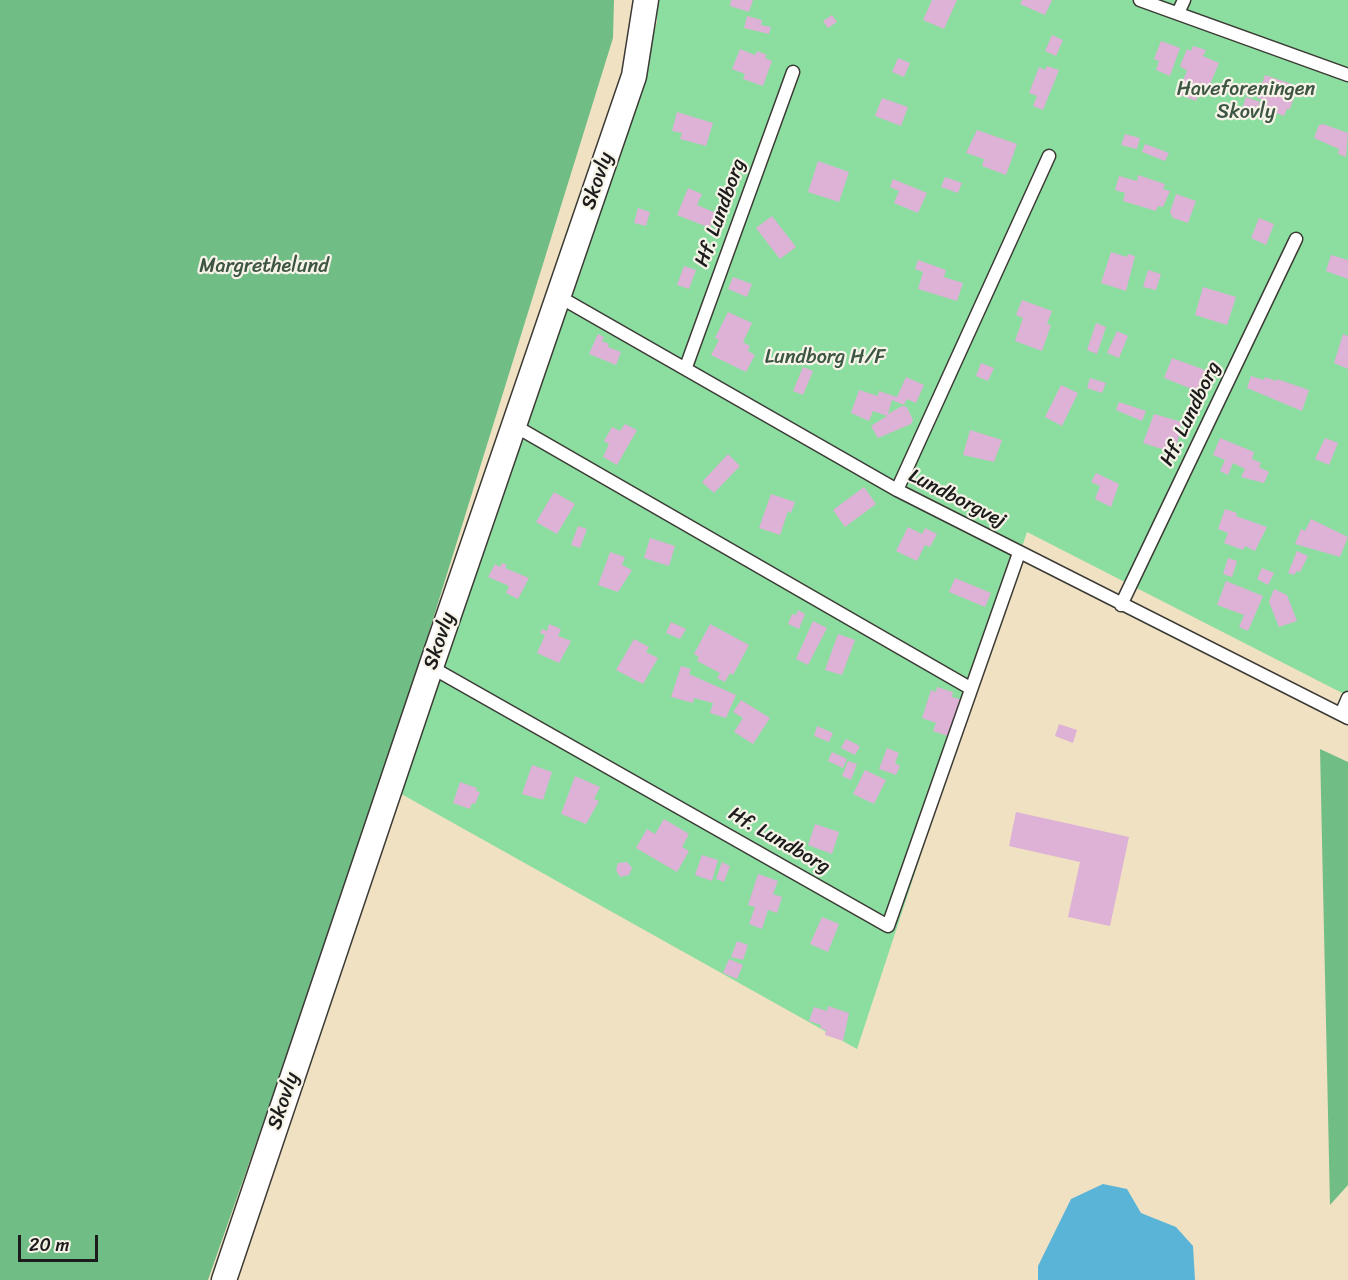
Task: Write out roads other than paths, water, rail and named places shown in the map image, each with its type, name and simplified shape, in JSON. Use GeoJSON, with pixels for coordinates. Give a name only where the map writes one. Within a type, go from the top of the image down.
{"type":"FeatureCollection","features":[{"type":"Feature","properties":{"kind":"street","name":"Skovly"},"geometry":{"type":"LineString","coordinates":[[224,1280],[634,76],[646,0]]}},
{"type":"Feature","properties":{"kind":"lane"},"geometry":{"type":"LineString","coordinates":[[1140,0],[1348,75]]}},
{"type":"Feature","properties":{"kind":"lane"},"geometry":{"type":"LineString","coordinates":[[1178,14],[1184,0]]}},
{"type":"Feature","properties":{"kind":"lane","name":"Hf. Lundborg"},"geometry":{"type":"LineString","coordinates":[[686,368],[793,72]]}},
{"type":"Feature","properties":{"kind":"lane"},"geometry":{"type":"LineString","coordinates":[[897,490],[1049,156]]}},
{"type":"Feature","properties":{"kind":"lane","name":"Hf. Lundborg"},"geometry":{"type":"LineString","coordinates":[[1121,605],[1296,239]]}},
{"type":"Feature","properties":{"kind":"lane","name":"Lundborgvej"},"geometry":{"type":"LineString","coordinates":[[558,296],[897,490],[1344,716]]}},
{"type":"Feature","properties":{"kind":"lane"},"geometry":{"type":"LineString","coordinates":[[515,426],[970,688]]}},
{"type":"Feature","properties":{"kind":"lane","name":"Hf. Lundborg"},"geometry":{"type":"LineString","coordinates":[[431,667],[888,926],[1019,553]]}},
{"type":"Feature","properties":{"kind":"lane"},"geometry":{"type":"LineString","coordinates":[[1344,716],[1348,699]]}},
{"type":"Feature","properties":{"kind":"water"},"geometry":{"type":"Polygon","coordinates":[[[1103,1184],[1127,1189],[1141,1213],[1176,1227],[1193,1246],[1195,1280],[1038,1280],[1038,1266],[1071,1199],[1103,1184]]]}},
{"type":"Feature","properties":{"kind":"park label","name":"Haveforeningen Skovly"},"geometry":{"type":"Point","coordinates":[1246,102]}},
{"type":"Feature","properties":{"kind":"park label","name":"Margrethelund"},"geometry":{"type":"Point","coordinates":[264,267]}},
{"type":"Feature","properties":{"kind":"park label","name":"Lundborg H/F"},"geometry":{"type":"Point","coordinates":[825,358]}}]}
